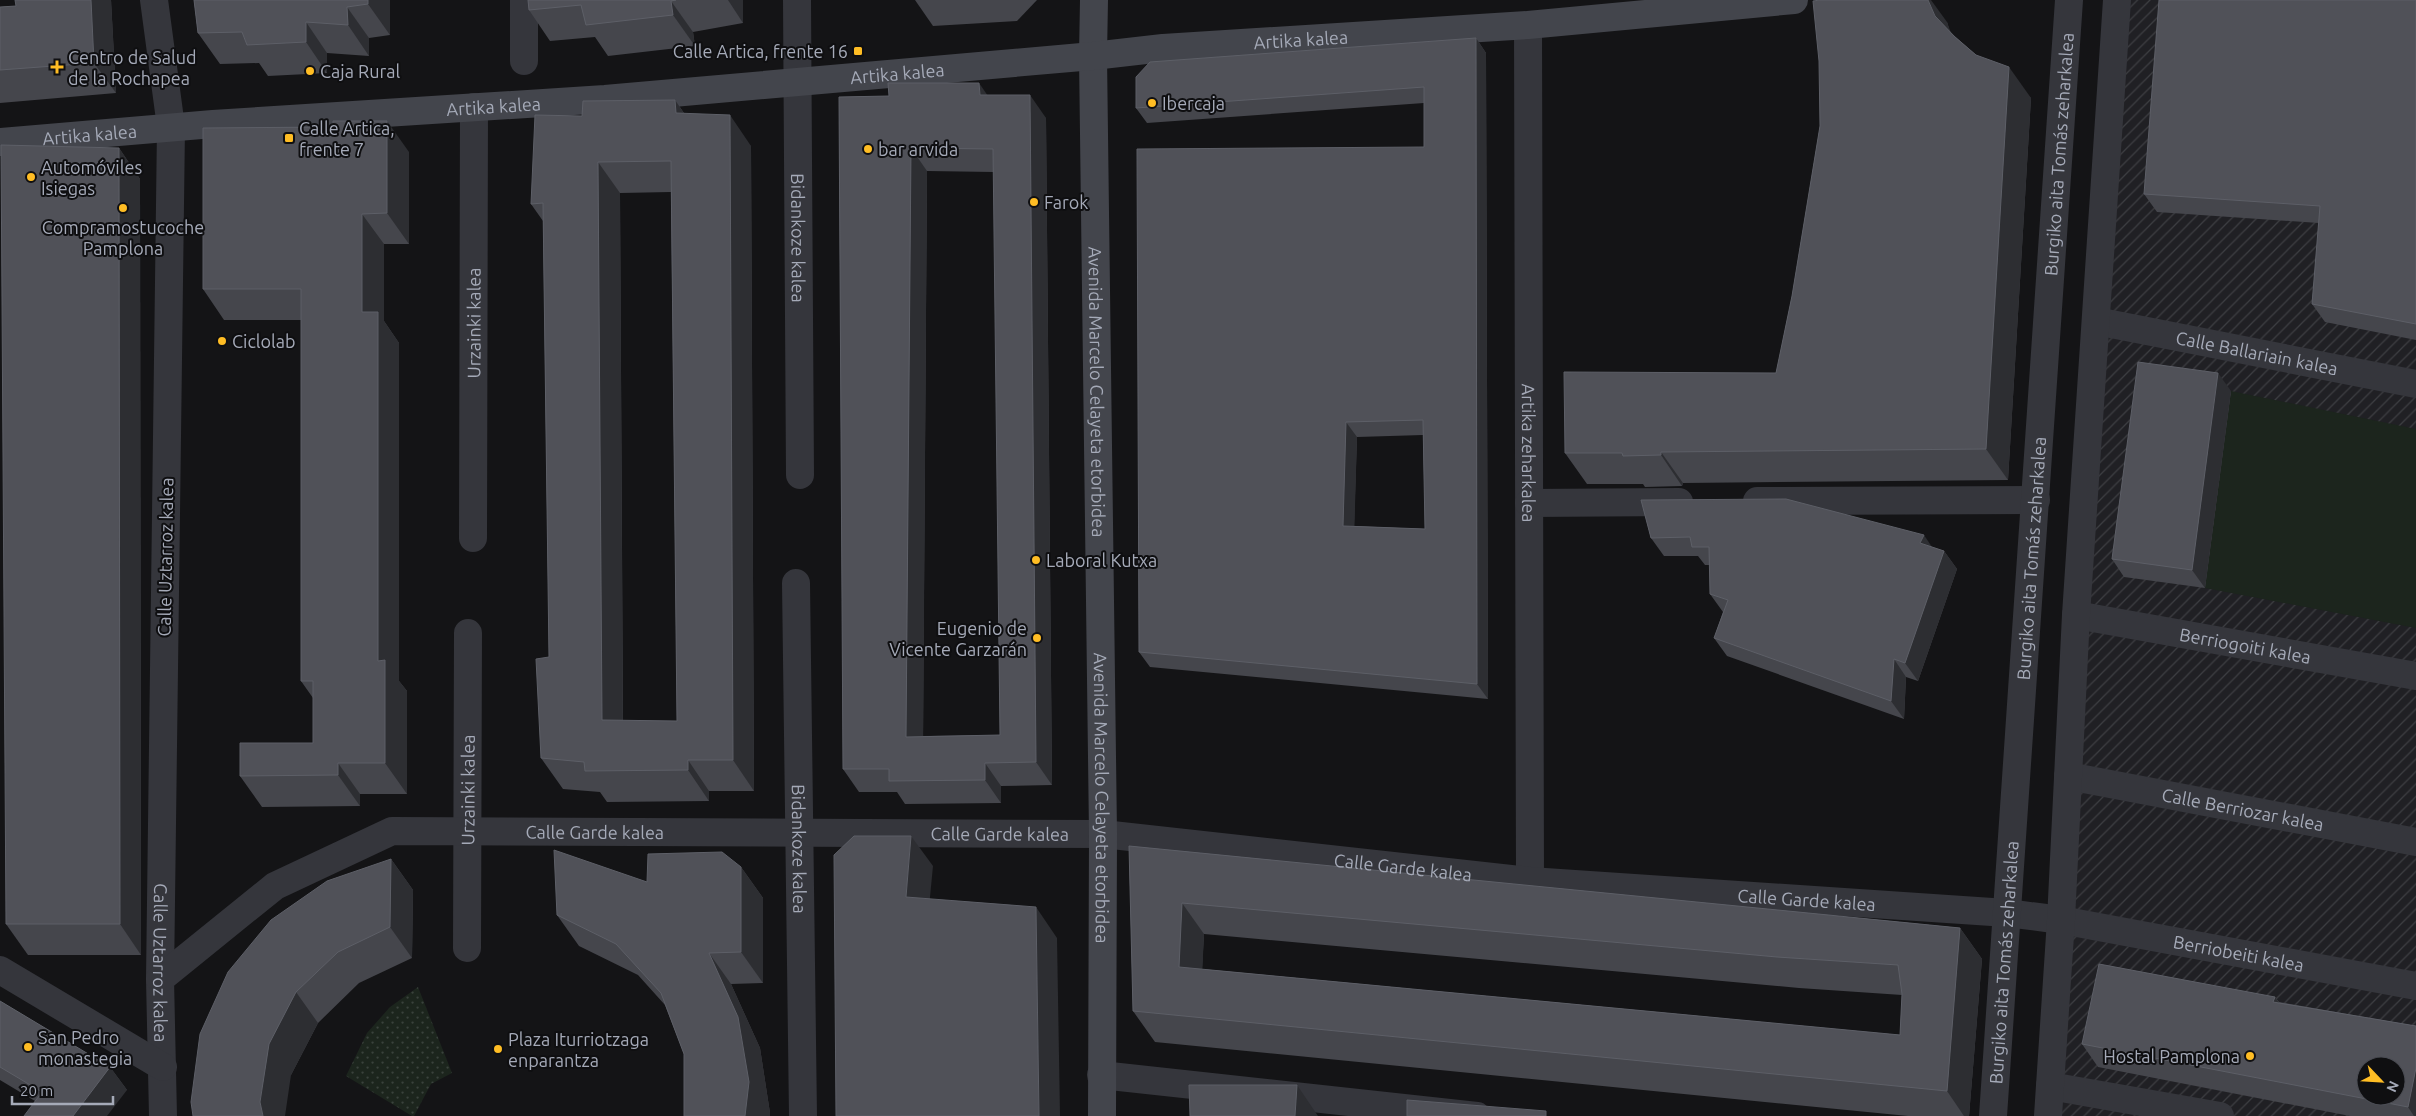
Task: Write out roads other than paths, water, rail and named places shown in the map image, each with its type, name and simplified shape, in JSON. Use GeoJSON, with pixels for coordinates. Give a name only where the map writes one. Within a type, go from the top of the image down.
{"type":"FeatureCollection","features":[{"type":"Feature","properties":{"kind":"street","name":"Calle Uztarroz kalea"},"geometry":{"type":"LineString","coordinates":[[154,0],[170,127],[160,979],[163,1116]]}},
{"type":"Feature","properties":{"kind":"street"},"geometry":{"type":"LineString","coordinates":[[524,0],[524,61]]}},
{"type":"Feature","properties":{"kind":"street","name":"Bidankoze kalea"},"geometry":{"type":"LineString","coordinates":[[797,0],[800,475]]}},
{"type":"Feature","properties":{"kind":"street","name":"Avenida Marcelo Celayeta etorbidea"},"geometry":{"type":"LineString","coordinates":[[1094,0],[1092,56],[1103,834],[1102,1116]]}},
{"type":"Feature","properties":{"kind":"street","name":"Artika kalea"},"geometry":{"type":"LineString","coordinates":[[0,142],[170,127],[605,99],[798,83],[1163,48],[1528,25],[1794,0]]}},
{"type":"Feature","properties":{"kind":"street","name":"Burgiko aita Tomás zeharkalea"},"geometry":{"type":"LineString","coordinates":[[1993,1116],[2069,0]]}},
{"type":"Feature","properties":{"kind":"street"},"geometry":{"type":"LineString","coordinates":[[2048,1116],[2061,920],[2076,614],[2118,0]]}},
{"type":"Feature","properties":{"kind":"street","name":"Artika zeharkalea"},"geometry":{"type":"LineString","coordinates":[[1528,25],[1530,881]]}},
{"type":"Feature","properties":{"kind":"street","name":"Urzainki kalea"},"geometry":{"type":"LineString","coordinates":[[473,538],[474,108]]}},
{"type":"Feature","properties":{"kind":"street","name":"Calle Ballariain kalea"},"geometry":{"type":"LineString","coordinates":[[2096,321],[2416,384]]}},
{"type":"Feature","properties":{"kind":"street"},"geometry":{"type":"LineString","coordinates":[[1529,502],[2036,500]]}},
{"type":"Feature","properties":{"kind":"street","name":"Bidankoze kalea"},"geometry":{"type":"LineString","coordinates":[[796,583],[802,1116]]}},
{"type":"Feature","properties":{"kind":"street","name":"Berriogoiti kalea"},"geometry":{"type":"LineString","coordinates":[[2076,614],[2416,676]]}},
{"type":"Feature","properties":{"kind":"street","name":"Urzainki kalea"},"geometry":{"type":"LineString","coordinates":[[467,948],[468,633]]}},
{"type":"Feature","properties":{"kind":"street","name":"Calle Berriozar kalea"},"geometry":{"type":"LineString","coordinates":[[2068,776],[2416,842]]}},
{"type":"Feature","properties":{"kind":"street","name":"Calle Garde kalea"},"geometry":{"type":"LineString","coordinates":[[160,979],[275,886],[392,831],[1103,834],[1530,881],[2007,913],[2061,920]]}},
{"type":"Feature","properties":{"kind":"street","name":"Berriobeiti kalea"},"geometry":{"type":"LineString","coordinates":[[2061,920],[2416,986]]}},
{"type":"Feature","properties":{"kind":"street"},"geometry":{"type":"LineString","coordinates":[[0,970],[163,1067]]}},
{"type":"Feature","properties":{"kind":"street"},"geometry":{"type":"LineString","coordinates":[[1101,1074],[1363,1110],[1477,1116]]}},
{"type":"Feature","properties":{"kind":"street"},"geometry":{"type":"LineString","coordinates":[[2050,1086],[2220,1116]]}},
{"type":"Feature","properties":{"kind":"place","name":"Calle Artica, frente 16"},"geometry":{"type":"Point","coordinates":[858,51]}},
{"type":"Feature","properties":{"kind":"place","name":"Centro de Salud de la Rochapea"},"geometry":{"type":"Point","coordinates":[57,67]}},
{"type":"Feature","properties":{"kind":"place","name":"Caja Rural"},"geometry":{"type":"Point","coordinates":[310,71]}},
{"type":"Feature","properties":{"kind":"place","name":"Ibercaja"},"geometry":{"type":"Point","coordinates":[1152,103]}},
{"type":"Feature","properties":{"kind":"place","name":"Calle Artica, frente 7"},"geometry":{"type":"Point","coordinates":[289,138]}},
{"type":"Feature","properties":{"kind":"place","name":"bar arvida"},"geometry":{"type":"Point","coordinates":[868,149]}},
{"type":"Feature","properties":{"kind":"place","name":"Automóviles Isiegas"},"geometry":{"type":"Point","coordinates":[31,177]}},
{"type":"Feature","properties":{"kind":"place","name":"Farok"},"geometry":{"type":"Point","coordinates":[1034,202]}},
{"type":"Feature","properties":{"kind":"place","name":"Compramostucoche Pamplona"},"geometry":{"type":"Point","coordinates":[123,208]}},
{"type":"Feature","properties":{"kind":"place","name":"Ciclolab"},"geometry":{"type":"Point","coordinates":[222,341]}},
{"type":"Feature","properties":{"kind":"place","name":"Laboral Kutxa"},"geometry":{"type":"Point","coordinates":[1036,560]}},
{"type":"Feature","properties":{"kind":"place","name":"Eugenio de Vicente Garzarán"},"geometry":{"type":"Point","coordinates":[1037,638]}},
{"type":"Feature","properties":{"kind":"place","name":"San Pedro monastegia"},"geometry":{"type":"Point","coordinates":[28,1047]}},
{"type":"Feature","properties":{"kind":"place","name":"Plaza Iturriotzaga enparantza"},"geometry":{"type":"Point","coordinates":[498,1049]}},
{"type":"Feature","properties":{"kind":"place","name":"Hostal Pamplona"},"geometry":{"type":"Point","coordinates":[2250,1056]}}]}
